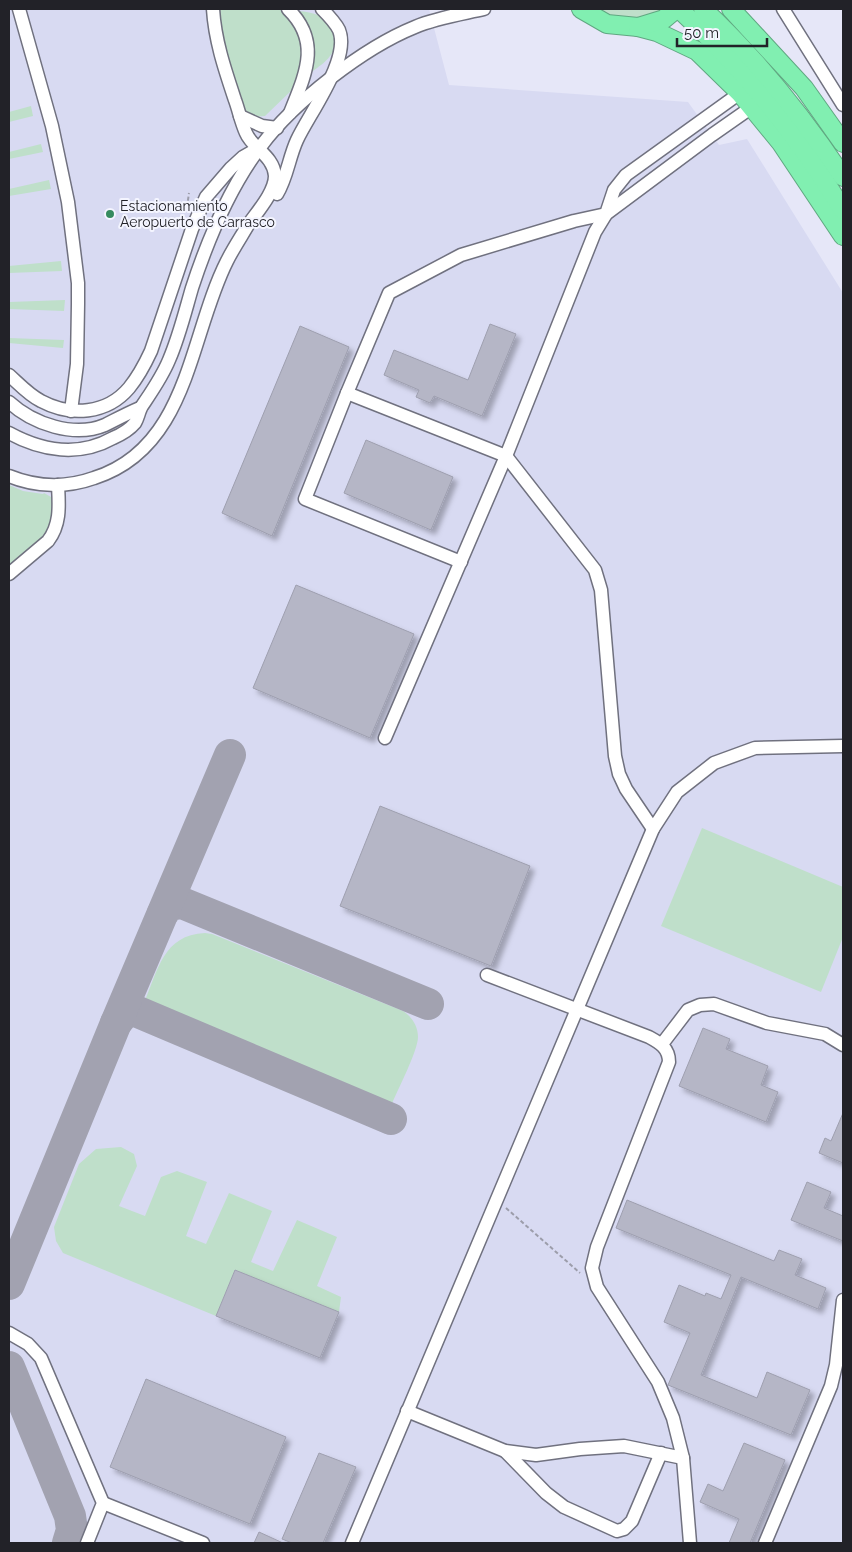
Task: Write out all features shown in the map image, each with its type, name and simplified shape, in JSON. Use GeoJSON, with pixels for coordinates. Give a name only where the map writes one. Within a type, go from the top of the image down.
{"type":"FeatureCollection","features":[{"type":"Feature","properties":{"kind":"highway"},"geometry":{"type":"LineString","coordinates":[[581,9],[607,24],[657,32],[697,50],[740,93],[781,143],[843,236]]}},
{"type":"Feature","properties":{"kind":"highway"},"geometry":{"type":"LineString","coordinates":[[638,28],[664,19],[677,9],[704,17],[771,80],[825,149],[843,177]]}},
{"type":"Feature","properties":{"kind":"highway"},"geometry":{"type":"LineString","coordinates":[[731,9],[804,88],[843,143]]}},
{"type":"Feature","properties":{"kind":"highway"},"geometry":{"type":"LineString","coordinates":[[704,17],[726,54],[772,108],[815,164],[843,210]]}},
{"type":"Feature","properties":{"kind":"street"},"geometry":{"type":"LineString","coordinates":[[19,9],[52,126],[68,202],[78,284],[77,364],[71,411]]}},
{"type":"Feature","properties":{"kind":"street"},"geometry":{"type":"LineString","coordinates":[[9,476],[35,484],[58,485],[82,482],[102,476],[124,464],[144,448],[168,418],[184,385],[227,262],[241,236],[265,203],[275,181],[274,168],[247,135],[240,116],[223,66],[214,31],[213,9]]}},
{"type":"Feature","properties":{"kind":"street"},"geometry":{"type":"LineString","coordinates":[[288,9],[296,16],[308,49],[307,68],[289,115]]}},
{"type":"Feature","properties":{"kind":"street"},"geometry":{"type":"LineString","coordinates":[[265,203],[273,199],[278,193],[298,139],[332,78],[341,37],[338,28],[322,9]]}},
{"type":"Feature","properties":{"kind":"street"},"geometry":{"type":"LineString","coordinates":[[9,433],[39,446],[63,450],[84,449],[100,446],[118,436],[134,423],[140,408],[169,360],[178,338],[211,235],[231,193],[259,148],[289,115],[332,78],[392,37],[417,26],[484,9]]}},
{"type":"Feature","properties":{"kind":"street"},"geometry":{"type":"LineString","coordinates":[[783,9],[843,105]]}},
{"type":"Feature","properties":{"kind":"street"},"geometry":{"type":"LineString","coordinates":[[385,738],[506,456],[595,232],[606,214],[614,190],[626,175],[740,93]]}},
{"type":"Feature","properties":{"kind":"street"},"geometry":{"type":"LineString","coordinates":[[461,562],[306,499],[347,392],[389,293],[461,256],[574,221],[606,214],[712,135],[752,108]]}},
{"type":"Feature","properties":{"kind":"street"},"geometry":{"type":"LineString","coordinates":[[240,116],[262,126],[276,128]]}},
{"type":"Feature","properties":{"kind":"street"},"geometry":{"type":"LineString","coordinates":[[9,375],[41,401],[71,411],[95,410],[108,404],[129,388],[151,351],[192,229],[206,197],[231,168],[243,157],[259,148]]}},
{"type":"Feature","properties":{"kind":"street"},"geometry":{"type":"LineString","coordinates":[[347,392],[506,456],[595,570],[601,590],[615,756],[626,788],[653,829]]}},
{"type":"Feature","properties":{"kind":"street"},"geometry":{"type":"LineString","coordinates":[[9,402],[25,414],[56,427],[73,431],[104,425],[140,408]]}},
{"type":"Feature","properties":{"kind":"street"},"geometry":{"type":"LineString","coordinates":[[9,574],[53,535],[59,518],[58,485]]}},
{"type":"Feature","properties":{"kind":"street"},"geometry":{"type":"LineString","coordinates":[[352,1543],[498,1201],[653,829],[677,792],[714,764],[754,748],[843,746]]}},
{"type":"Feature","properties":{"kind":"street"},"geometry":{"type":"LineString","coordinates":[[487,975],[649,1037],[662,1044],[669,1054],[669,1062],[597,1247],[592,1268],[597,1287],[658,1382],[673,1418],[684,1458],[690,1543]]}},
{"type":"Feature","properties":{"kind":"street"},"geometry":{"type":"LineString","coordinates":[[662,1044],[688,1010],[700,1005],[714,1004],[767,1023],[825,1034],[843,1045]]}},
{"type":"Feature","properties":{"kind":"street"},"geometry":{"type":"LineString","coordinates":[[765,1543],[831,1386],[836,1365],[843,1300]]}},
{"type":"Feature","properties":{"kind":"street"},"geometry":{"type":"LineString","coordinates":[[9,1333],[28,1344],[41,1358],[103,1503],[87,1543]]}},
{"type":"Feature","properties":{"kind":"street"},"geometry":{"type":"LineString","coordinates":[[407,1411],[505,1451],[536,1454],[624,1446],[684,1458]]}},
{"type":"Feature","properties":{"kind":"street"},"geometry":{"type":"LineString","coordinates":[[505,1451],[546,1493],[564,1508],[617,1531],[624,1529],[632,1521],[661,1453]]}},
{"type":"Feature","properties":{"kind":"street"},"geometry":{"type":"LineString","coordinates":[[103,1503],[203,1543]]}},
{"type":"Feature","properties":{"kind":"path"},"geometry":{"type":"LineString","coordinates":[[187,207],[189,192]]}},
{"type":"Feature","properties":{"kind":"path"},"geometry":{"type":"LineString","coordinates":[[498,1201],[585,1278],[595,1279]]}},
{"type":"Feature","properties":{"kind":"shaded area"},"geometry":{"type":"Polygon","coordinates":[[[9,9],[429,9],[449,85],[688,102],[719,145],[747,139],[843,293],[843,1543],[9,1543],[9,9]]]}},
{"type":"Feature","properties":{"kind":"green space"},"geometry":{"type":"Polygon","coordinates":[[[219,9],[279,9],[299,29],[305,60],[293,89],[265,116],[253,117],[247,114],[239,96],[220,31],[219,9]]]}},
{"type":"Feature","properties":{"kind":"green space"},"geometry":{"type":"Polygon","coordinates":[[[596,9],[665,9],[630,20],[614,17],[596,9]]]}},
{"type":"Feature","properties":{"kind":"green space"},"geometry":{"type":"Polygon","coordinates":[[[297,11],[316,14],[327,20],[334,30],[336,37],[333,51],[312,72],[297,11]]]}},
{"type":"Feature","properties":{"kind":"green space"},"geometry":{"type":"Polygon","coordinates":[[[31,106],[33,116],[9,122],[9,112],[31,106]]]}},
{"type":"Feature","properties":{"kind":"green space"},"geometry":{"type":"Polygon","coordinates":[[[41,144],[43,152],[9,159],[9,152],[41,144]]]}},
{"type":"Feature","properties":{"kind":"green space"},"geometry":{"type":"Polygon","coordinates":[[[49,180],[51,189],[9,196],[9,189],[49,180]]]}},
{"type":"Feature","properties":{"kind":"green space"},"geometry":{"type":"Polygon","coordinates":[[[61,261],[62,271],[9,273],[9,266],[61,261]]]}},
{"type":"Feature","properties":{"kind":"green space"},"geometry":{"type":"Polygon","coordinates":[[[65,300],[64,311],[9,309],[9,302],[65,300]]]}},
{"type":"Feature","properties":{"kind":"green space"},"geometry":{"type":"Polygon","coordinates":[[[9,338],[64,340],[63,348],[9,343],[9,338]]]}},
{"type":"Feature","properties":{"kind":"green space"},"geometry":{"type":"Polygon","coordinates":[[[9,485],[23,491],[44,493],[51,497],[52,509],[51,520],[47,530],[34,546],[9,569],[9,485]]]}},
{"type":"Feature","properties":{"kind":"green space"},"geometry":{"type":"Polygon","coordinates":[[[702,828],[843,887],[843,937],[821,992],[661,926],[702,828]]]}},
{"type":"Feature","properties":{"kind":"green space"},"geometry":{"type":"Polygon","coordinates":[[[212,934],[403,1011],[409,1016],[417,1029],[417,1043],[391,1106],[144,1003],[158,967],[171,947],[191,935],[212,934]]]}},
{"type":"Feature","properties":{"kind":"green space"},"geometry":{"type":"Polygon","coordinates":[[[121,1147],[134,1154],[137,1166],[119,1206],[145,1216],[161,1177],[177,1171],[207,1182],[186,1236],[206,1244],[229,1193],[272,1211],[251,1262],[273,1271],[297,1220],[337,1237],[317,1286],[341,1297],[339,1312],[235,1270],[216,1316],[63,1253],[56,1241],[54,1227],[79,1164],[96,1149],[121,1147]]]}},
{"type":"Feature","properties":{"kind":"building"},"geometry":{"type":"Polygon","coordinates":[[[490,324],[516,334],[482,416],[434,396],[430,403],[416,397],[419,390],[384,375],[394,350],[468,380],[490,324]]]}},
{"type":"Feature","properties":{"kind":"building"},"geometry":{"type":"Polygon","coordinates":[[[300,326],[349,347],[272,536],[222,513],[300,326]]]}},
{"type":"Feature","properties":{"kind":"building"},"geometry":{"type":"Polygon","coordinates":[[[366,440],[453,477],[431,530],[344,493],[366,440]]]}},
{"type":"Feature","properties":{"kind":"building"},"geometry":{"type":"Polygon","coordinates":[[[296,585],[414,634],[370,738],[253,688],[296,585]]]}},
{"type":"Feature","properties":{"kind":"building"},"geometry":{"type":"Polygon","coordinates":[[[380,806],[530,866],[491,966],[340,906],[380,806]]]}},
{"type":"Feature","properties":{"kind":"building"},"geometry":{"type":"Polygon","coordinates":[[[703,1028],[730,1039],[726,1049],[768,1066],[761,1085],[778,1092],[766,1122],[679,1086],[703,1028]]]}},
{"type":"Feature","properties":{"kind":"building"},"geometry":{"type":"Polygon","coordinates":[[[843,1113],[843,1163],[819,1153],[825,1138],[831,1141],[843,1113]]]}},
{"type":"Feature","properties":{"kind":"building"},"geometry":{"type":"Polygon","coordinates":[[[807,1182],[831,1192],[824,1208],[843,1216],[843,1241],[791,1220],[807,1182]]]}},
{"type":"Feature","properties":{"kind":"building"},"geometry":{"type":"Polygon","coordinates":[[[627,1200],[774,1261],[779,1250],[802,1259],[795,1275],[826,1288],[818,1309],[741,1277],[701,1375],[757,1398],[767,1372],[810,1390],[791,1435],[668,1385],[690,1333],[664,1322],[679,1285],[705,1296],[706,1293],[721,1299],[731,1275],[616,1228],[627,1200]]]}},
{"type":"Feature","properties":{"kind":"building"},"geometry":{"type":"Polygon","coordinates":[[[235,1270],[339,1312],[320,1358],[216,1316],[235,1270]]]}},
{"type":"Feature","properties":{"kind":"building"},"geometry":{"type":"Polygon","coordinates":[[[146,1379],[286,1437],[250,1524],[110,1467],[146,1379]]]}},
{"type":"Feature","properties":{"kind":"building"},"geometry":{"type":"Polygon","coordinates":[[[744,1443],[785,1460],[750,1543],[729,1543],[739,1519],[700,1502],[708,1484],[723,1491],[744,1443]]]}},
{"type":"Feature","properties":{"kind":"building"},"geometry":{"type":"Polygon","coordinates":[[[319,1453],[356,1467],[323,1543],[292,1543],[282,1539],[319,1453]]]}},
{"type":"Feature","properties":{"kind":"building"},"geometry":{"type":"Polygon","coordinates":[[[259,1532],[283,1543],[254,1543],[259,1532]]]}},
{"type":"Feature","properties":{"kind":"taxiway"},"geometry":{"type":"LineString","coordinates":[[9,1284],[116,1023],[230,755]]}},
{"type":"Feature","properties":{"kind":"taxiway"},"geometry":{"type":"LineString","coordinates":[[163,913],[169,905],[182,903],[428,1004]]}},
{"type":"Feature","properties":{"kind":"taxiway"},"geometry":{"type":"LineString","coordinates":[[116,1023],[125,1013],[131,1011],[138,1012],[391,1119]]}},
{"type":"Feature","properties":{"kind":"taxiway"},"geometry":{"type":"LineString","coordinates":[[9,1367],[70,1516],[72,1530],[68,1543]]}},
{"type":"Feature","properties":{"kind":"place","name":"Estacionamiento Aeropuerto de Carrasco"},"geometry":{"type":"Point","coordinates":[110,214]}}]}
